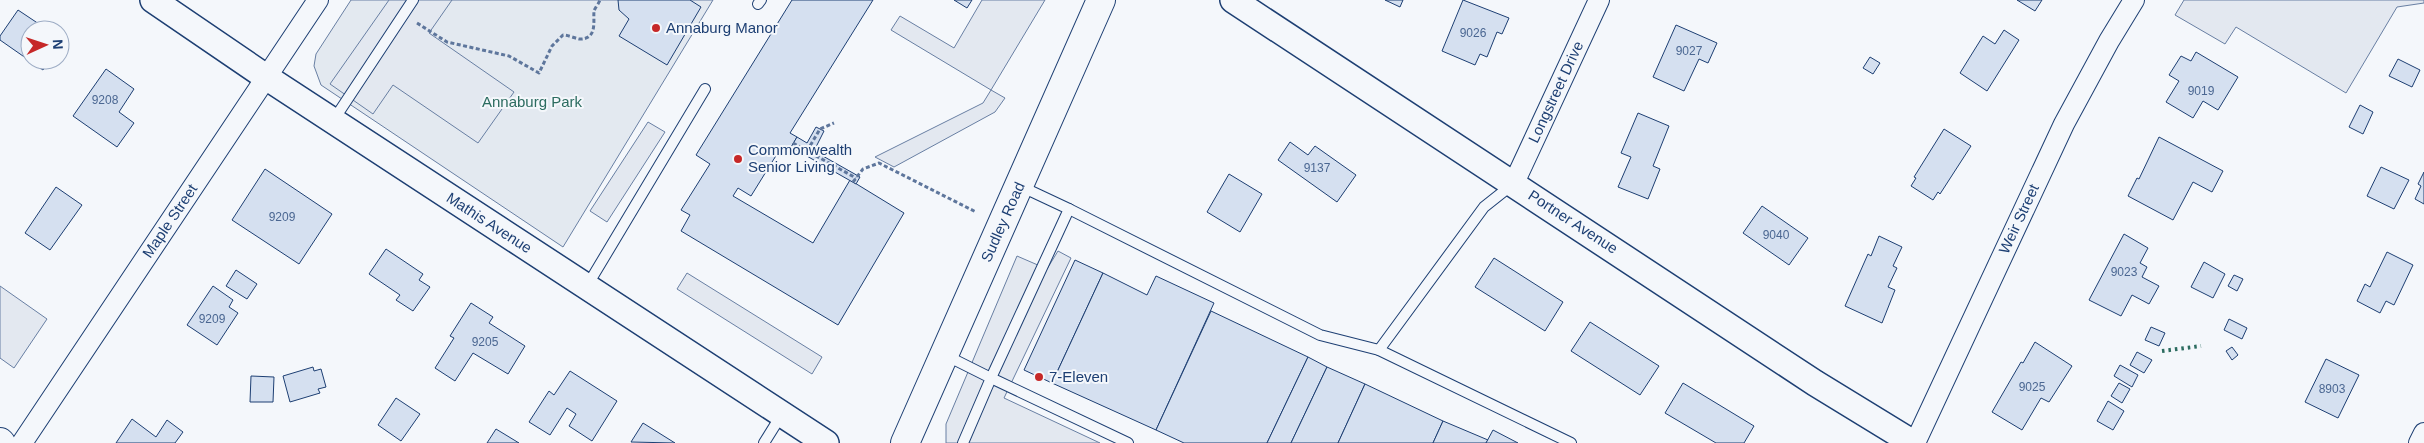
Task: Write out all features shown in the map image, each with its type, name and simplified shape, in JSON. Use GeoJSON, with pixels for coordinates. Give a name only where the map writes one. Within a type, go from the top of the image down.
{"type":"FeatureCollection","features":[{"type":"Feature","properties":{"kind":"main road","name":"Sudley Road"},"geometry":{"type":"LineString","coordinates":[[905,443],[1101,0]]}},
{"type":"Feature","properties":{"kind":"street","name":"Mathis Avenue"},"geometry":{"type":"LineString","coordinates":[[153,0],[266,77],[826,443]]}},
{"type":"Feature","properties":{"kind":"street","name":"Maple Street"},"geometry":{"type":"LineString","coordinates":[[22,443],[318,0]]}},
{"type":"Feature","properties":{"kind":"street","name":"Portner Avenue"},"geometry":{"type":"LineString","coordinates":[[1233,0],[1514,183],[1815,383],[1914,443]]}},
{"type":"Feature","properties":{"kind":"street","name":"Longstreet Drive"},"geometry":{"type":"LineString","coordinates":[[1514,183],[1599,0]]}},
{"type":"Feature","properties":{"kind":"street","name":"Weir Street"},"geometry":{"type":"LineString","coordinates":[[1914,443],[2064,124],[2109,41],[2134,0]]}},
{"type":"Feature","properties":{"kind":"street"},"geometry":{"type":"LineString","coordinates":[[2419,443],[2424,433]]}},
{"type":"Feature","properties":{"kind":"lane"},"geometry":{"type":"LineString","coordinates":[[333,121],[413,0]]}},
{"type":"Feature","properties":{"kind":"lane"},"geometry":{"type":"LineString","coordinates":[[586,286],[704,89]]}},
{"type":"Feature","properties":{"kind":"lane"},"geometry":{"type":"LineString","coordinates":[[1379,350],[1484,207],[1514,183]]}},
{"type":"Feature","properties":{"kind":"lane"},"geometry":{"type":"LineString","coordinates":[[1019,186],[1069,209],[1320,335],[1379,350],[1570,443]]}},
{"type":"Feature","properties":{"kind":"lane"},"geometry":{"type":"LineString","coordinates":[[963,443],[1069,209]]}},
{"type":"Feature","properties":{"kind":"lane"},"geometry":{"type":"LineString","coordinates":[[944,354],[1128,443]]}},
{"type":"Feature","properties":{"kind":"lane"},"geometry":{"type":"LineString","coordinates":[[764,443],[782,414]]}},
{"type":"Feature","properties":{"kind":"path"},"geometry":{"type":"LineString","coordinates":[[404,15],[447,42],[509,56],[539,73],[552,46],[562,35],[578,39],[586,37],[592,31],[596,22],[594,11],[600,0]]}},
{"type":"Feature","properties":{"kind":"path"},"geometry":{"type":"LineString","coordinates":[[807,152],[820,129],[834,123]]}},
{"type":"Feature","properties":{"kind":"path"},"geometry":{"type":"LineString","coordinates":[[793,143],[854,180],[865,167],[881,164],[976,212]]}},
{"type":"Feature","properties":{"kind":"green space","name":"Annaburg Park"},"geometry":{"type":"Polygon","coordinates":[[[351,0],[713,0],[563,247],[321,85],[314,66],[316,54],[351,0]]]}},
{"type":"Feature","properties":{"kind":"shaded area"},"geometry":{"type":"Polygon","coordinates":[[[389,0],[452,0],[429,33],[514,92],[478,143],[393,85],[373,114],[330,84],[389,0]]]}},
{"type":"Feature","properties":{"kind":"shaded area"},"geometry":{"type":"Polygon","coordinates":[[[982,0],[1045,0],[991,90],[891,30],[900,16],[954,48],[982,0]]]}},
{"type":"Feature","properties":{"kind":"shaded area"},"geometry":{"type":"Polygon","coordinates":[[[2184,0],[2424,0],[2424,3],[2397,7],[2346,93],[2236,27],[2225,44],[2175,15],[2184,0]]]}},
{"type":"Feature","properties":{"kind":"shaded area"},"geometry":{"type":"Polygon","coordinates":[[[991,90],[1005,98],[995,112],[894,167],[875,157],[983,103],[991,90]]]}},
{"type":"Feature","properties":{"kind":"shaded area"},"geometry":{"type":"Polygon","coordinates":[[[648,122],[665,132],[607,222],[590,211],[648,122]]]}},
{"type":"Feature","properties":{"kind":"shaded area"},"geometry":{"type":"Polygon","coordinates":[[[1058,251],[1071,258],[1004,398],[1100,443],[946,443],[946,424],[1017,256],[1047,269],[1058,251]]]}},
{"type":"Feature","properties":{"kind":"shaded area"},"geometry":{"type":"Polygon","coordinates":[[[687,273],[822,357],[812,374],[677,289],[687,273]]]}},
{"type":"Feature","properties":{"kind":"shaded area"},"geometry":{"type":"Polygon","coordinates":[[[0,286],[47,319],[14,368],[0,358],[0,286]]]}},
{"type":"Feature","properties":{"kind":"building","name":"Annaburg Manor"},"geometry":{"type":"Polygon","coordinates":[[[618,0],[690,0],[701,7],[667,65],[619,36],[629,19],[619,10],[618,0]]]}},
{"type":"Feature","properties":{"kind":"building","name":"Commonwealth Senior Living"},"geometry":{"type":"Polygon","coordinates":[[[792,0],[873,0],[790,133],[797,137],[789,151],[782,146],[751,196],[738,188],[733,196],[813,243],[850,180],[904,213],[838,325],[681,231],[690,215],[681,210],[710,164],[696,155],[792,0]]]}},
{"type":"Feature","properties":{"kind":"building"},"geometry":{"type":"Polygon","coordinates":[[[954,0],[972,0],[967,8],[954,0]]]}},
{"type":"Feature","properties":{"kind":"building"},"geometry":{"type":"Polygon","coordinates":[[[1385,0],[1403,0],[1400,7],[1385,0]]]}},
{"type":"Feature","properties":{"kind":"building"},"geometry":{"type":"Polygon","coordinates":[[[1463,0],[1509,18],[1502,34],[1497,32],[1487,57],[1480,54],[1475,65],[1442,51],[1463,0]]]}},
{"type":"Feature","properties":{"kind":"building"},"geometry":{"type":"Polygon","coordinates":[[[2017,0],[2042,0],[2035,11],[2017,0]]]}},
{"type":"Feature","properties":{"kind":"building"},"geometry":{"type":"Polygon","coordinates":[[[18,10],[33,20],[20,20],[20,54],[0,40],[0,36],[18,10]]]}},
{"type":"Feature","properties":{"kind":"building"},"geometry":{"type":"Polygon","coordinates":[[[1676,25],[1717,43],[1708,63],[1699,59],[1684,91],[1653,77],[1676,25]]]}},
{"type":"Feature","properties":{"kind":"building"},"geometry":{"type":"Polygon","coordinates":[[[2004,30],[2019,40],[1987,91],[1960,73],[1983,36],[1995,44],[2004,30]]]}},
{"type":"Feature","properties":{"kind":"building"},"geometry":{"type":"Polygon","coordinates":[[[2196,52],[2238,77],[2218,110],[2203,101],[2193,118],[2166,102],[2179,81],[2169,75],[2181,56],[2191,61],[2196,52]]]}},
{"type":"Feature","properties":{"kind":"building"},"geometry":{"type":"Polygon","coordinates":[[[1870,57],[1880,63],[1873,74],[1863,68],[1870,57]]]}},
{"type":"Feature","properties":{"kind":"building"},"geometry":{"type":"Polygon","coordinates":[[[2398,59],[2420,70],[2412,87],[2389,76],[2398,59]]]}},
{"type":"Feature","properties":{"kind":"building"},"geometry":{"type":"Polygon","coordinates":[[[106,69],[134,89],[119,112],[134,123],[117,147],[73,116],[106,69]]]}},
{"type":"Feature","properties":{"kind":"building"},"geometry":{"type":"Polygon","coordinates":[[[2360,105],[2373,112],[2363,134],[2349,127],[2360,105]]]}},
{"type":"Feature","properties":{"kind":"building"},"geometry":{"type":"Polygon","coordinates":[[[1638,113],[1669,126],[1653,166],[1660,169],[1648,199],[1618,187],[1631,157],[1621,153],[1638,113]]]}},
{"type":"Feature","properties":{"kind":"building"},"geometry":{"type":"Polygon","coordinates":[[[816,127],[824,131],[814,151],[860,177],[856,184],[791,147],[797,137],[807,143],[816,127]]]}},
{"type":"Feature","properties":{"kind":"building"},"geometry":{"type":"Polygon","coordinates":[[[1944,129],[1971,146],[1940,194],[1938,192],[1933,200],[1911,186],[1916,178],[1914,177],[1944,129]]]}},
{"type":"Feature","properties":{"kind":"building"},"geometry":{"type":"Polygon","coordinates":[[[2159,137],[2223,171],[2212,192],[2193,182],[2173,220],[2128,196],[2137,178],[2139,179],[2159,137]]]}},
{"type":"Feature","properties":{"kind":"building"},"geometry":{"type":"Polygon","coordinates":[[[1290,142],[1308,155],[1315,146],[1356,175],[1337,202],[1278,160],[1290,142]]]}},
{"type":"Feature","properties":{"kind":"building"},"geometry":{"type":"Polygon","coordinates":[[[2381,167],[2409,180],[2394,209],[2367,196],[2381,167]]]}},
{"type":"Feature","properties":{"kind":"building"},"geometry":{"type":"Polygon","coordinates":[[[265,169],[332,214],[299,264],[232,220],[265,169]]]}},
{"type":"Feature","properties":{"kind":"building"},"geometry":{"type":"Polygon","coordinates":[[[2424,172],[2424,204],[2415,199],[2421,186],[2418,184],[2424,172]]]}},
{"type":"Feature","properties":{"kind":"building"},"geometry":{"type":"Polygon","coordinates":[[[1229,174],[1262,194],[1240,232],[1207,212],[1229,174]]]}},
{"type":"Feature","properties":{"kind":"building"},"geometry":{"type":"Polygon","coordinates":[[[56,187],[82,205],[50,250],[25,233],[56,187]]]}},
{"type":"Feature","properties":{"kind":"building"},"geometry":{"type":"Polygon","coordinates":[[[1762,206],[1808,238],[1789,265],[1743,233],[1762,206]]]}},
{"type":"Feature","properties":{"kind":"building"},"geometry":{"type":"Polygon","coordinates":[[[2124,234],[2148,248],[2140,263],[2147,267],[2142,277],[2159,286],[2149,304],[2132,295],[2121,316],[2089,300],[2124,234]]]}},
{"type":"Feature","properties":{"kind":"building"},"geometry":{"type":"Polygon","coordinates":[[[1879,236],[1902,247],[1893,266],[1897,268],[1888,287],[1895,290],[1882,323],[1845,306],[1868,254],[1871,256],[1879,236]]]}},
{"type":"Feature","properties":{"kind":"building"},"geometry":{"type":"Polygon","coordinates":[[[386,249],[423,274],[419,280],[430,287],[413,311],[396,300],[400,295],[369,274],[386,249]]]}},
{"type":"Feature","properties":{"kind":"building"},"geometry":{"type":"Polygon","coordinates":[[[2387,252],[2413,265],[2394,305],[2386,301],[2380,313],[2357,301],[2365,284],[2370,287],[2387,252]]]}},
{"type":"Feature","properties":{"kind":"building"},"geometry":{"type":"Polygon","coordinates":[[[1494,258],[1563,302],[1545,331],[1475,287],[1494,258]]]}},
{"type":"Feature","properties":{"kind":"building"},"geometry":{"type":"Polygon","coordinates":[[[1075,260],[1103,273],[1052,383],[1024,370],[1075,260]]]}},
{"type":"Feature","properties":{"kind":"building"},"geometry":{"type":"Polygon","coordinates":[[[2204,262],[2225,274],[2213,298],[2191,287],[2204,262]]]}},
{"type":"Feature","properties":{"kind":"building"},"geometry":{"type":"Polygon","coordinates":[[[236,270],[257,284],[247,299],[226,286],[236,270]]]}},
{"type":"Feature","properties":{"kind":"building"},"geometry":{"type":"Polygon","coordinates":[[[1103,273],[1147,295],[1156,276],[1214,303],[1156,430],[1052,383],[1103,273]]]}},
{"type":"Feature","properties":{"kind":"building"},"geometry":{"type":"Polygon","coordinates":[[[2234,275],[2243,279],[2237,291],[2228,286],[2234,275]]]}},
{"type":"Feature","properties":{"kind":"building"},"geometry":{"type":"Polygon","coordinates":[[[213,286],[233,300],[229,307],[238,313],[217,345],[187,325],[213,286]]]}},
{"type":"Feature","properties":{"kind":"building"},"geometry":{"type":"Polygon","coordinates":[[[471,303],[493,317],[489,323],[525,346],[508,374],[473,353],[455,381],[435,368],[454,338],[450,336],[471,303]]]}},
{"type":"Feature","properties":{"kind":"building"},"geometry":{"type":"Polygon","coordinates":[[[1211,311],[1308,357],[1267,443],[1184,443],[1156,430],[1211,311]]]}},
{"type":"Feature","properties":{"kind":"building"},"geometry":{"type":"Polygon","coordinates":[[[2229,319],[2247,328],[2242,339],[2224,330],[2229,319]]]}},
{"type":"Feature","properties":{"kind":"building"},"geometry":{"type":"Polygon","coordinates":[[[1590,322],[1659,366],[1640,395],[1571,351],[1590,322]]]}},
{"type":"Feature","properties":{"kind":"building"},"geometry":{"type":"Polygon","coordinates":[[[2151,327],[2165,333],[2159,346],[2145,340],[2151,327]]]}},
{"type":"Feature","properties":{"kind":"building"},"geometry":{"type":"Polygon","coordinates":[[[2035,342],[2072,366],[2049,402],[2041,398],[2022,430],[1992,412],[2035,342]]]}},
{"type":"Feature","properties":{"kind":"building"},"geometry":{"type":"Polygon","coordinates":[[[2232,347],[2238,355],[2232,360],[2226,351],[2232,347]]]}},
{"type":"Feature","properties":{"kind":"building"},"geometry":{"type":"Polygon","coordinates":[[[2137,352],[2152,360],[2144,373],[2130,365],[2137,352]]]}},
{"type":"Feature","properties":{"kind":"building"},"geometry":{"type":"Polygon","coordinates":[[[1308,357],[1327,367],[1291,443],[1267,443],[1308,357]]]}},
{"type":"Feature","properties":{"kind":"building"},"geometry":{"type":"Polygon","coordinates":[[[2326,359],[2359,375],[2338,418],[2305,402],[2326,359]]]}},
{"type":"Feature","properties":{"kind":"building"},"geometry":{"type":"Polygon","coordinates":[[[2120,365],[2138,375],[2132,387],[2114,376],[2120,365]]]}},
{"type":"Feature","properties":{"kind":"building"},"geometry":{"type":"Polygon","coordinates":[[[313,367],[314,371],[321,369],[326,387],[318,389],[320,393],[290,402],[283,376],[313,367]]]}},
{"type":"Feature","properties":{"kind":"building"},"geometry":{"type":"Polygon","coordinates":[[[1327,367],[1365,384],[1338,443],[1291,443],[1327,367]]]}},
{"type":"Feature","properties":{"kind":"building"},"geometry":{"type":"Polygon","coordinates":[[[570,371],[617,401],[592,441],[569,426],[576,414],[567,408],[550,435],[529,422],[549,391],[554,395],[570,371]]]}},
{"type":"Feature","properties":{"kind":"building"},"geometry":{"type":"Polygon","coordinates":[[[251,376],[274,377],[273,402],[250,402],[251,376]]]}},
{"type":"Feature","properties":{"kind":"building"},"geometry":{"type":"Polygon","coordinates":[[[1683,383],[1754,426],[1744,443],[1716,443],[1665,413],[1683,383]]]}},
{"type":"Feature","properties":{"kind":"building"},"geometry":{"type":"Polygon","coordinates":[[[2119,383],[2130,389],[2122,403],[2111,396],[2119,383]]]}},
{"type":"Feature","properties":{"kind":"building"},"geometry":{"type":"Polygon","coordinates":[[[1365,384],[1443,421],[1433,443],[1338,443],[1365,384]]]}},
{"type":"Feature","properties":{"kind":"building"},"geometry":{"type":"Polygon","coordinates":[[[396,398],[420,414],[401,441],[378,425],[396,398]]]}},
{"type":"Feature","properties":{"kind":"building"},"geometry":{"type":"Polygon","coordinates":[[[2108,401],[2124,411],[2113,430],[2097,421],[2108,401]]]}},
{"type":"Feature","properties":{"kind":"building"},"geometry":{"type":"Polygon","coordinates":[[[132,419],[156,437],[167,420],[183,432],[175,443],[116,443],[132,419]]]}},
{"type":"Feature","properties":{"kind":"building"},"geometry":{"type":"Polygon","coordinates":[[[1443,421],[1488,440],[1486,443],[1433,443],[1443,421]]]}},
{"type":"Feature","properties":{"kind":"building"},"geometry":{"type":"Polygon","coordinates":[[[643,423],[675,443],[631,442],[643,423]]]}},
{"type":"Feature","properties":{"kind":"building"},"geometry":{"type":"Polygon","coordinates":[[[496,429],[519,443],[487,443],[496,429]]]}},
{"type":"Feature","properties":{"kind":"building"},"geometry":{"type":"Polygon","coordinates":[[[1493,430],[1518,443],[1486,443],[1493,430]]]}},
{"type":"Feature","properties":{"kind":"hedge"},"geometry":{"type":"LineString","coordinates":[[2162,351],[2201,346]]}},
{"type":"Feature","properties":{"kind":"place","name":"Annaburg Manor"},"geometry":{"type":"Point","coordinates":[656,28]}},
{"type":"Feature","properties":{"kind":"place","name":"Commonwealth Senior Living"},"geometry":{"type":"Point","coordinates":[738,159]}},
{"type":"Feature","properties":{"kind":"place","name":"7-Eleven"},"geometry":{"type":"Point","coordinates":[1039,377]}}]}
